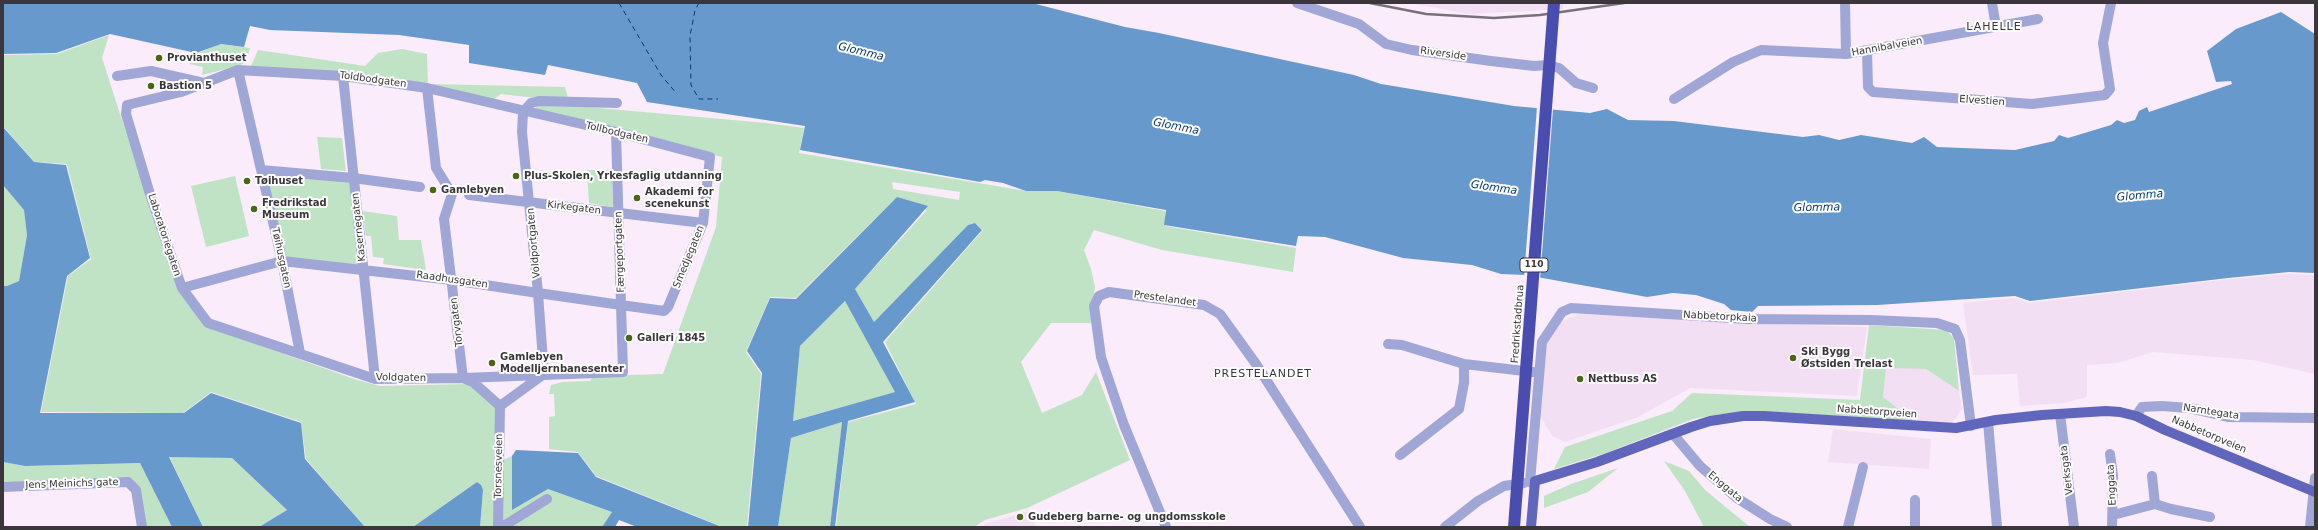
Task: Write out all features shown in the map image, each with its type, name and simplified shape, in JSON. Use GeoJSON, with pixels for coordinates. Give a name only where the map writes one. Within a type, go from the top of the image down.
{"type":"FeatureCollection","features":[{"type":"Feature","properties":{"kind":"highway","name":"Fredrikstadbrua"},"geometry":{"type":"LineString","coordinates":[[1514,527],[1554,3]]}},
{"type":"Feature","properties":{"kind":"main road","name":"Nabbetorpveien"},"geometry":{"type":"LineString","coordinates":[[1532,482],[1597,462],[1716,420],[1764,416],[1924,427],[1971,426],[1988,422],[2060,414],[2106,411],[2136,416],[2172,433],[2315,492]]}},
{"type":"Feature","properties":{"kind":"main road"},"geometry":{"type":"LineString","coordinates":[[1531,527],[1532,482]]}},
{"type":"Feature","properties":{"kind":"street","name":"Riverside"},"geometry":{"type":"LineString","coordinates":[[1297,3],[1359,24],[1386,44],[1412,50],[1534,66],[1548,64],[1559,68],[1576,83],[1593,88]]}},
{"type":"Feature","properties":{"kind":"street"},"geometry":{"type":"LineString","coordinates":[[1846,3],[1846,54]]}},
{"type":"Feature","properties":{"kind":"street"},"geometry":{"type":"LineString","coordinates":[[1992,3],[1996,27]]}},
{"type":"Feature","properties":{"kind":"street","name":"Elvestien"},"geometry":{"type":"LineString","coordinates":[[1867,50],[1868,87],[1873,92],[2032,104],[2105,95],[2110,89],[2103,43],[2111,3]]}},
{"type":"Feature","properties":{"kind":"street","name":"Hannibalveien"},"geometry":{"type":"LineString","coordinates":[[1674,99],[1749,54],[1776,49],[1846,54],[2038,19]]}},
{"type":"Feature","properties":{"kind":"street","name":"Toldbodgaten"},"geometry":{"type":"LineString","coordinates":[[127,105],[167,95],[238,70],[343,76],[427,88],[523,112]]}},
{"type":"Feature","properties":{"kind":"street","name":"Tøihusgaten"},"geometry":{"type":"LineString","coordinates":[[238,70],[282,260],[300,353]]}},
{"type":"Feature","properties":{"kind":"street"},"geometry":{"type":"LineString","coordinates":[[117,76],[151,71],[204,83]]}},
{"type":"Feature","properties":{"kind":"street"},"geometry":{"type":"LineString","coordinates":[[166,75],[167,95]]}},
{"type":"Feature","properties":{"kind":"street","name":"Kasernegaten"},"geometry":{"type":"LineString","coordinates":[[343,76],[375,378]]}},
{"type":"Feature","properties":{"kind":"street","name":"Torvgaten"},"geometry":{"type":"LineString","coordinates":[[427,88],[436,168],[452,194],[444,219],[463,378]]}},
{"type":"Feature","properties":{"kind":"street"},"geometry":{"type":"LineString","coordinates":[[523,112],[531,103],[539,101],[617,103]]}},
{"type":"Feature","properties":{"kind":"street","name":"Laboratoriegaten"},"geometry":{"type":"LineString","coordinates":[[127,105],[126,114],[150,194],[182,288],[282,260]]}},
{"type":"Feature","properties":{"kind":"street","name":"Tollbodgaten"},"geometry":{"type":"LineString","coordinates":[[523,112],[616,132],[710,156]]}},
{"type":"Feature","properties":{"kind":"street","name":"Voldportgaten"},"geometry":{"type":"LineString","coordinates":[[523,112],[522,132],[530,203],[544,374]]}},
{"type":"Feature","properties":{"kind":"street","name":"Færgeportgaten"},"geometry":{"type":"LineString","coordinates":[[616,132],[622,372]]}},
{"type":"Feature","properties":{"kind":"street","name":"Smedjegaten"},"geometry":{"type":"LineString","coordinates":[[621,304],[664,311],[668,308],[703,223],[710,156]]}},
{"type":"Feature","properties":{"kind":"street"},"geometry":{"type":"LineString","coordinates":[[261,170],[353,178],[420,187]]}},
{"type":"Feature","properties":{"kind":"street","name":"Kirkegaten"},"geometry":{"type":"LineString","coordinates":[[469,196],[703,223]]}},
{"type":"Feature","properties":{"kind":"street","name":"Raadhusgaten"},"geometry":{"type":"LineString","coordinates":[[282,260],[363,268],[621,304]]}},
{"type":"Feature","properties":{"kind":"street","name":"Voldgaten"},"geometry":{"type":"LineString","coordinates":[[182,288],[208,323],[375,378],[463,378],[622,372]]}},
{"type":"Feature","properties":{"kind":"street","name":"Prestelandet"},"geometry":{"type":"LineString","coordinates":[[1166,527],[1124,425],[1101,357],[1094,306],[1099,296],[1108,292],[1204,305],[1220,314],[1256,364],[1360,527]]}},
{"type":"Feature","properties":{"kind":"street","name":"Nabbetorpkaia"},"geometry":{"type":"LineString","coordinates":[[1532,482],[1542,342],[1562,312],[1571,308],[1747,319],[1871,320],[1938,323],[1955,329],[1960,340],[1971,426]]}},
{"type":"Feature","properties":{"kind":"street"},"geometry":{"type":"LineString","coordinates":[[1388,344],[1402,345],[1464,364],[1539,372]]}},
{"type":"Feature","properties":{"kind":"street"},"geometry":{"type":"LineString","coordinates":[[1400,455],[1459,409],[1464,383],[1464,364]]}},
{"type":"Feature","properties":{"kind":"street"},"geometry":{"type":"LineString","coordinates":[[463,378],[472,382],[500,406],[544,374]]}},
{"type":"Feature","properties":{"kind":"street","name":"Torsnesveien"},"geometry":{"type":"LineString","coordinates":[[498,527],[500,406]]}},
{"type":"Feature","properties":{"kind":"street","name":"Narntegata"},"geometry":{"type":"LineString","coordinates":[[2136,416],[2142,407],[2162,406],[2189,408],[2229,417],[2315,418]]}},
{"type":"Feature","properties":{"kind":"street","name":"Verksgata"},"geometry":{"type":"LineString","coordinates":[[2060,414],[2074,527]]}},
{"type":"Feature","properties":{"kind":"street"},"geometry":{"type":"LineString","coordinates":[[1988,422],[1997,527]]}},
{"type":"Feature","properties":{"kind":"street","name":"Enggata"},"geometry":{"type":"LineString","coordinates":[[1673,434],[1700,466],[1737,498],[1770,519],[1787,527]]}},
{"type":"Feature","properties":{"kind":"street","name":"Enggata"},"geometry":{"type":"LineString","coordinates":[[2110,454],[2113,515],[2112,527]]}},
{"type":"Feature","properties":{"kind":"street"},"geometry":{"type":"LineString","coordinates":[[1848,527],[1863,467]]}},
{"type":"Feature","properties":{"kind":"street"},"geometry":{"type":"LineString","coordinates":[[2152,476],[2155,504],[2210,517]]}},
{"type":"Feature","properties":{"kind":"street"},"geometry":{"type":"LineString","coordinates":[[2310,527],[2315,492],[2315,478]]}},
{"type":"Feature","properties":{"kind":"street","name":"Jens Meinichs gate"},"geometry":{"type":"LineString","coordinates":[[3,486],[128,482],[136,490],[142,527]]}},
{"type":"Feature","properties":{"kind":"street","name":"Nabbetorpveien"},"geometry":{"type":"LineString","coordinates":[[1445,527],[1478,501],[1504,486],[1532,482]]}},
{"type":"Feature","properties":{"kind":"street"},"geometry":{"type":"LineString","coordinates":[[502,527],[547,499]]}},
{"type":"Feature","properties":{"kind":"street"},"geometry":{"type":"LineString","coordinates":[[1915,500],[1915,527]]}},
{"type":"Feature","properties":{"kind":"street","name":"Enggata"},"geometry":{"type":"LineString","coordinates":[[2113,515],[2155,504]]}},
{"type":"Feature","properties":{"kind":"shaded area"},"geometry":{"type":"Polygon","coordinates":[[[1409,3],[1563,3],[1563,9],[1468,14],[1409,3]]]}},
{"type":"Feature","properties":{"kind":"shaded area"},"geometry":{"type":"Polygon","coordinates":[[[2289,274],[2315,275],[2315,374],[2253,360],[2153,352],[2118,363],[2087,365],[2087,397],[2063,403],[2020,406],[2017,374],[1973,375],[1963,303],[2014,298],[2030,303],[2229,279],[2289,274]]]}},
{"type":"Feature","properties":{"kind":"shaded area"},"geometry":{"type":"Polygon","coordinates":[[[1578,314],[1739,323],[1867,327],[1857,396],[1690,388],[1638,417],[1565,442],[1552,436],[1541,417],[1547,339],[1557,323],[1578,314]]]}},
{"type":"Feature","properties":{"kind":"shaded area"},"geometry":{"type":"Polygon","coordinates":[[[1886,367],[1926,369],[1959,391],[1962,409],[1952,423],[1918,423],[1883,397],[1886,367]]]}},
{"type":"Feature","properties":{"kind":"shaded area"},"geometry":{"type":"Polygon","coordinates":[[[1833,429],[1931,439],[1929,469],[1828,462],[1833,429]]]}},
{"type":"Feature","properties":{"kind":"shaded area","name":"Gudeberg barne- og ungdomsskole"},"geometry":{"type":"Polygon","coordinates":[[[1029,511],[1036,527],[980,527],[987,523],[1029,511]]]}},
{"type":"Feature","properties":{"kind":"green space"},"geometry":{"type":"Polygon","coordinates":[[[109,35],[102,58],[179,288],[209,327],[357,380],[380,386],[470,384],[498,405],[499,462],[512,456],[512,510],[548,489],[612,512],[602,527],[480,527],[483,490],[477,482],[413,527],[365,527],[306,459],[301,422],[211,392],[183,413],[41,412],[68,276],[91,259],[67,164],[34,162],[3,126],[3,55],[57,54],[109,35]]]}},
{"type":"Feature","properties":{"kind":"green space"},"geometry":{"type":"Polygon","coordinates":[[[220,44],[250,48],[246,62],[239,66],[202,75],[203,67],[190,64],[192,53],[196,54],[220,44]]]}},
{"type":"Feature","properties":{"kind":"green space"},"geometry":{"type":"Polygon","coordinates":[[[402,49],[427,54],[428,87],[251,66],[258,50],[365,66],[378,53],[402,49]]]}},
{"type":"Feature","properties":{"kind":"green space"},"geometry":{"type":"Polygon","coordinates":[[[430,84],[565,87],[568,98],[535,98],[501,94],[493,100],[430,84]]]}},
{"type":"Feature","properties":{"kind":"green space"},"geometry":{"type":"Polygon","coordinates":[[[543,103],[766,123],[804,128],[799,153],[1026,191],[1057,191],[1165,211],[1165,226],[1296,248],[1293,272],[1162,250],[1094,230],[1084,250],[1091,269],[1095,287],[1091,323],[1051,323],[1021,362],[1042,413],[1082,395],[1096,372],[1130,460],[1027,508],[985,520],[974,527],[836,527],[848,422],[916,404],[885,342],[983,230],[975,223],[968,225],[874,322],[855,289],[927,210],[894,200],[796,298],[770,297],[746,352],[761,374],[747,527],[723,527],[596,476],[578,452],[549,449],[549,417],[555,416],[554,394],[549,394],[551,385],[563,382],[590,381],[593,376],[663,374],[716,227],[722,157],[533,109],[543,103]],[[892,182],[893,189],[959,200],[960,192],[892,182]]]}},
{"type":"Feature","properties":{"kind":"green space"},"geometry":{"type":"Polygon","coordinates":[[[317,137],[342,138],[346,171],[321,169],[317,137]]]}},
{"type":"Feature","properties":{"kind":"green space"},"geometry":{"type":"Polygon","coordinates":[[[587,170],[612,170],[613,207],[589,203],[587,170]]]}},
{"type":"Feature","properties":{"kind":"green space"},"geometry":{"type":"Polygon","coordinates":[[[264,172],[352,180],[360,266],[283,260],[264,172]]]}},
{"type":"Feature","properties":{"kind":"green space"},"geometry":{"type":"Polygon","coordinates":[[[235,176],[249,236],[206,247],[191,186],[235,176]]]}},
{"type":"Feature","properties":{"kind":"green space"},"geometry":{"type":"Polygon","coordinates":[[[3,185],[24,210],[27,235],[19,281],[7,286],[3,286],[3,185]]]}},
{"type":"Feature","properties":{"kind":"green space"},"geometry":{"type":"Polygon","coordinates":[[[362,211],[397,216],[399,240],[421,240],[426,270],[383,264],[384,258],[373,257],[371,236],[366,236],[362,211]]]}},
{"type":"Feature","properties":{"kind":"green space"},"geometry":{"type":"Polygon","coordinates":[[[845,301],[896,392],[792,421],[800,346],[845,301]]]}},
{"type":"Feature","properties":{"kind":"green space"},"geometry":{"type":"Polygon","coordinates":[[[1869,325],[1946,330],[1954,338],[1959,391],[1926,369],[1886,368],[1883,397],[1917,423],[1721,414],[1693,419],[1606,453],[1554,469],[1565,447],[1672,411],[1692,393],[1860,400],[1869,325]]]}},
{"type":"Feature","properties":{"kind":"green space"},"geometry":{"type":"Polygon","coordinates":[[[842,422],[830,527],[778,527],[791,438],[842,422]]]}},
{"type":"Feature","properties":{"kind":"green space"},"geometry":{"type":"Polygon","coordinates":[[[169,456],[232,458],[287,510],[259,527],[203,527],[169,456]]]}},
{"type":"Feature","properties":{"kind":"green space"},"geometry":{"type":"Polygon","coordinates":[[[1664,461],[1689,471],[1705,490],[1750,527],[1704,527],[1685,491],[1664,461]]]}},
{"type":"Feature","properties":{"kind":"green space"},"geometry":{"type":"Polygon","coordinates":[[[3,462],[25,466],[140,463],[172,527],[145,527],[137,485],[3,483],[3,462]]]}},
{"type":"Feature","properties":{"kind":"green space"},"geometry":{"type":"Polygon","coordinates":[[[1618,468],[1588,492],[1544,508],[1544,496],[1571,484],[1618,468]]]}},
{"type":"Feature","properties":{"kind":"water","name":"Glomma"},"geometry":{"type":"Polygon","coordinates":[[[3,3],[1032,3],[1125,27],[1354,75],[1381,84],[1514,106],[1590,113],[1607,109],[1628,120],[1674,121],[1803,137],[1819,135],[1839,140],[1861,135],[1912,143],[1924,137],[1937,147],[2015,150],[2054,141],[2059,135],[2068,138],[2111,125],[2117,120],[2124,123],[2135,120],[2139,111],[2147,107],[2149,112],[2232,84],[2231,81],[2216,82],[2207,51],[2236,29],[2281,12],[2315,34],[2315,273],[2289,272],[2030,301],[2015,296],[1877,305],[1758,306],[1752,312],[1731,310],[1724,304],[1696,295],[1673,293],[1647,297],[1526,275],[1501,274],[1472,265],[1403,258],[1325,237],[1298,236],[1296,246],[1164,225],[1166,210],[1057,191],[1026,191],[1003,183],[985,180],[980,182],[800,150],[805,126],[647,102],[637,83],[548,65],[545,75],[469,63],[469,45],[399,35],[270,30],[250,26],[244,47],[221,44],[196,53],[110,34],[56,53],[3,54],[3,3]]]}},
{"type":"Feature","properties":{"kind":"water"},"geometry":{"type":"Polygon","coordinates":[[[3,127],[34,162],[66,165],[90,258],[67,276],[40,413],[184,413],[211,393],[301,423],[305,459],[365,527],[259,527],[287,510],[232,458],[169,457],[203,527],[172,527],[140,463],[25,466],[3,462],[3,286],[19,281],[27,235],[24,210],[3,185],[3,127]]]}},
{"type":"Feature","properties":{"kind":"water"},"geometry":{"type":"Polygon","coordinates":[[[897,197],[928,206],[855,289],[874,322],[968,225],[975,223],[982,230],[883,342],[915,402],[848,421],[835,527],[830,527],[842,422],[791,438],[778,527],[748,527],[762,373],[747,351],[770,298],[796,299],[897,197]],[[845,301],[800,346],[793,421],[895,392],[845,301]]]}},
{"type":"Feature","properties":{"kind":"water"},"geometry":{"type":"Polygon","coordinates":[[[516,450],[578,453],[596,477],[722,527],[637,527],[619,520],[615,527],[602,527],[612,512],[548,489],[512,510],[512,456],[516,450]]]}},
{"type":"Feature","properties":{"kind":"water"},"geometry":{"type":"Polygon","coordinates":[[[477,482],[481,485],[483,490],[480,527],[413,527],[477,482]]]}},
{"type":"Feature","properties":{"kind":"pier"},"geometry":{"type":"Polygon","coordinates":[[[1537,107],[1553,109],[1540,280],[1524,277],[1537,107]]]}},
{"type":"Feature","properties":{"kind":"ferry route"},"geometry":{"type":"LineString","coordinates":[[619,3],[661,75],[677,94]]}},
{"type":"Feature","properties":{"kind":"ferry route"},"geometry":{"type":"LineString","coordinates":[[699,3],[695,10],[690,36],[691,85],[699,99],[718,99]]}},
{"type":"Feature","properties":{"kind":"railway"},"geometry":{"type":"LineString","coordinates":[[1370,3],[1426,14],[1494,18],[1540,15],[1624,3]]}},
{"type":"Feature","properties":{"kind":"place","name":"Provianthuset"},"geometry":{"type":"Point","coordinates":[159,58]}},
{"type":"Feature","properties":{"kind":"place","name":"Bastion 5"},"geometry":{"type":"Point","coordinates":[151,86]}},
{"type":"Feature","properties":{"kind":"place","name":"Plus-Skolen, Yrkesfaglig utdanning"},"geometry":{"type":"Point","coordinates":[516,176]}},
{"type":"Feature","properties":{"kind":"place","name":"Tøihuset"},"geometry":{"type":"Point","coordinates":[247,181]}},
{"type":"Feature","properties":{"kind":"place","name":"Gamlebyen"},"geometry":{"type":"Point","coordinates":[433,190]}},
{"type":"Feature","properties":{"kind":"place","name":"Akademi for scenekunst"},"geometry":{"type":"Point","coordinates":[637,198]}},
{"type":"Feature","properties":{"kind":"place","name":"Fredrikstad Museum"},"geometry":{"type":"Point","coordinates":[254,209]}},
{"type":"Feature","properties":{"kind":"place","name":"Galleri 1845"},"geometry":{"type":"Point","coordinates":[629,338]}},
{"type":"Feature","properties":{"kind":"place","name":"Ski Bygg Østsiden Trelast"},"geometry":{"type":"Point","coordinates":[1793,358]}},
{"type":"Feature","properties":{"kind":"place","name":"Gamlebyen Modelljernbanesenter"},"geometry":{"type":"Point","coordinates":[492,363]}},
{"type":"Feature","properties":{"kind":"place","name":"Nettbuss AS"},"geometry":{"type":"Point","coordinates":[1580,379]}},
{"type":"Feature","properties":{"kind":"place","name":"Gudeberg barne- og ungdomsskole"},"geometry":{"type":"Point","coordinates":[1020,517]}},
{"type":"Feature","properties":{"kind":"district","name":"LAHELLE"},"geometry":{"type":"Point","coordinates":[1994,27]}},
{"type":"Feature","properties":{"kind":"district","name":"PRESTELANDET"},"geometry":{"type":"Point","coordinates":[1263,374]}}]}
